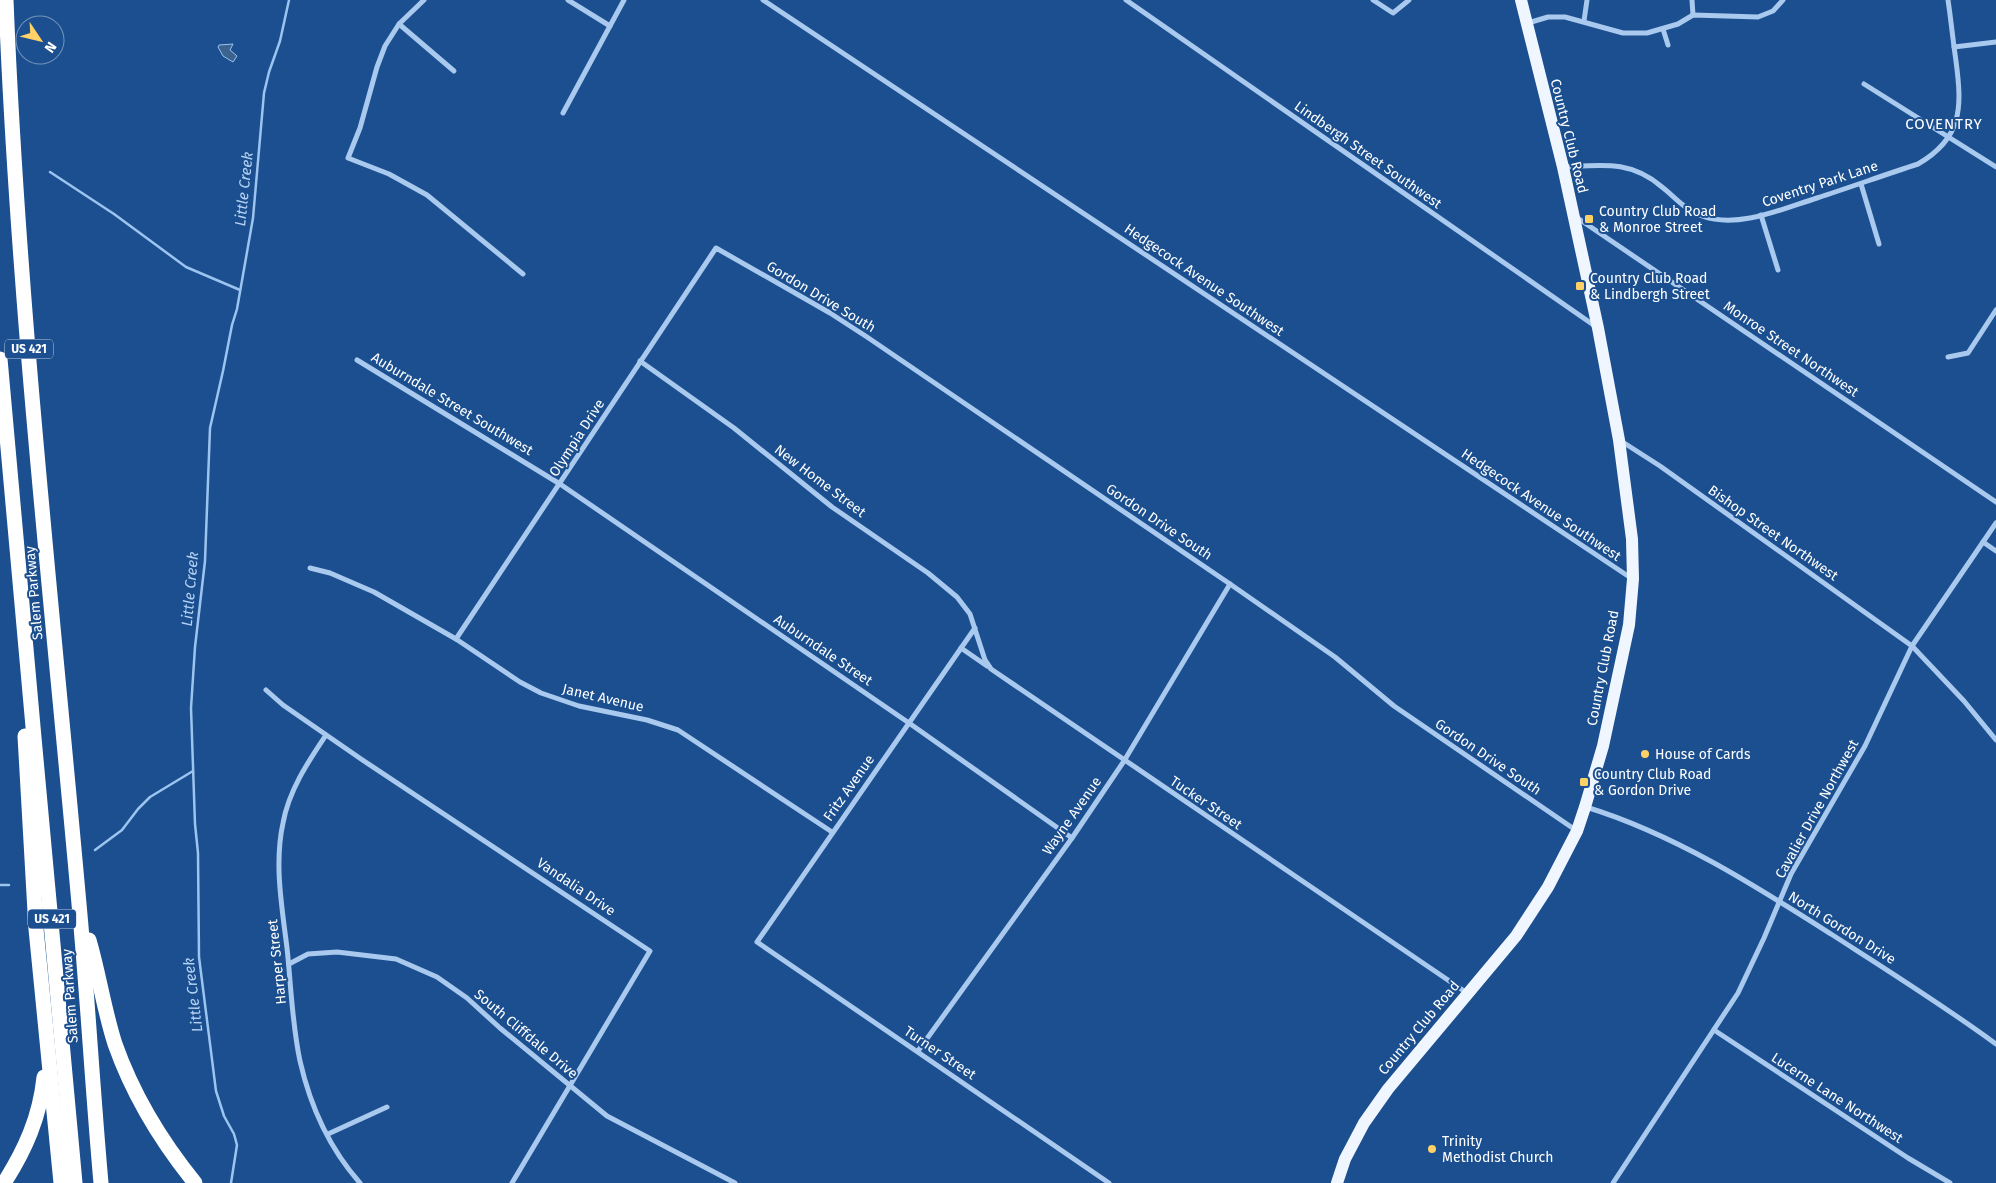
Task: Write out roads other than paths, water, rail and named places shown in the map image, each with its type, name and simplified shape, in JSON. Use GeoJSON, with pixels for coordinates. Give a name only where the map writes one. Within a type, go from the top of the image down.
{"type":"FeatureCollection","features":[{"type":"Feature","properties":{"kind":"highway","name":"Salem Parkway"},"geometry":{"type":"LineString","coordinates":[[6,0],[21,258],[57,678],[80,916],[100,1183]]}},
{"type":"Feature","properties":{"kind":"highway","name":"Salem Parkway"},"geometry":{"type":"LineString","coordinates":[[0,360],[75,1183]]}},
{"type":"Feature","properties":{"kind":"highway"},"geometry":{"type":"LineString","coordinates":[[26,654],[22,686],[30,855],[46,1051],[60,1183]]}},
{"type":"Feature","properties":{"kind":"highway"},"geometry":{"type":"LineString","coordinates":[[80,916],[91,946],[109,1023],[125,1067],[157,1130],[195,1183]]}},
{"type":"Feature","properties":{"kind":"highway"},"geometry":{"type":"LineString","coordinates":[[4,1183],[22,1153],[36,1119],[42,1094],[46,1051]]}},
{"type":"Feature","properties":{"kind":"main road","name":"Country Club Road"},"geometry":{"type":"LineString","coordinates":[[1337,1183],[1345,1160],[1369,1116],[1388,1089],[1516,936],[1548,887],[1578,831],[1602,750],[1630,625],[1633,579],[1632,539],[1619,440],[1598,328],[1563,167],[1521,0]]}},
{"type":"Feature","properties":{"kind":"street"},"geometry":{"type":"LineString","coordinates":[[424,0],[399,24],[385,46],[376,67],[360,128],[348,158],[390,174],[427,194],[523,274]]}},
{"type":"Feature","properties":{"kind":"street"},"geometry":{"type":"LineString","coordinates":[[568,0],[610,26]]}},
{"type":"Feature","properties":{"kind":"street"},"geometry":{"type":"LineString","coordinates":[[563,113],[624,0]]}},
{"type":"Feature","properties":{"kind":"street","name":"Hedgecock Avenue Southwest"},"geometry":{"type":"LineString","coordinates":[[763,0],[1633,579]]}},
{"type":"Feature","properties":{"kind":"street","name":"Lindbergh Street Southwest"},"geometry":{"type":"LineString","coordinates":[[1126,0],[1598,328]]}},
{"type":"Feature","properties":{"kind":"street"},"geometry":{"type":"LineString","coordinates":[[1374,0],[1393,13],[1408,0]]}},
{"type":"Feature","properties":{"kind":"street"},"geometry":{"type":"LineString","coordinates":[[1584,21],[1588,0]]}},
{"type":"Feature","properties":{"kind":"street"},"geometry":{"type":"LineString","coordinates":[[1692,0],[1693,15]]}},
{"type":"Feature","properties":{"kind":"street"},"geometry":{"type":"LineString","coordinates":[[1526,24],[1548,17],[1565,17],[1622,33],[1647,33],[1678,24],[1693,15],[1758,17],[1773,11],[1783,0]]}},
{"type":"Feature","properties":{"kind":"street","name":"Coventry Park Lane"},"geometry":{"type":"LineString","coordinates":[[1563,167],[1604,165],[1628,168],[1654,180],[1681,204],[1702,216],[1726,220],[1761,215],[1918,164],[1939,149],[1949,137],[1955,124],[1960,103],[1948,0]]}},
{"type":"Feature","properties":{"kind":"street"},"geometry":{"type":"LineString","coordinates":[[399,24],[454,71]]}},
{"type":"Feature","properties":{"kind":"street"},"geometry":{"type":"LineString","coordinates":[[1663,29],[1668,44]]}},
{"type":"Feature","properties":{"kind":"street"},"geometry":{"type":"LineString","coordinates":[[1954,48],[1996,42]]}},
{"type":"Feature","properties":{"kind":"street"},"geometry":{"type":"LineString","coordinates":[[1864,84],[1996,167]]}},
{"type":"Feature","properties":{"kind":"street"},"geometry":{"type":"LineString","coordinates":[[1861,184],[1879,244]]}},
{"type":"Feature","properties":{"kind":"street"},"geometry":{"type":"LineString","coordinates":[[1761,215],[1778,270]]}},
{"type":"Feature","properties":{"kind":"street","name":"Monroe Street Northwest"},"geometry":{"type":"LineString","coordinates":[[1573,216],[1996,502]]}},
{"type":"Feature","properties":{"kind":"street","name":"Olympia Drive"},"geometry":{"type":"LineString","coordinates":[[456,638],[716,248]]}},
{"type":"Feature","properties":{"kind":"street","name":"Gordon Drive South"},"geometry":{"type":"LineString","coordinates":[[716,248],[830,313],[867,337],[1230,584],[1335,657],[1394,706],[1578,831]]}},
{"type":"Feature","properties":{"kind":"street"},"geometry":{"type":"LineString","coordinates":[[1948,357],[1968,353],[1996,310]]}},
{"type":"Feature","properties":{"kind":"street","name":"Auburndale Street Southwest"},"geometry":{"type":"LineString","coordinates":[[357,360],[560,484]]}},
{"type":"Feature","properties":{"kind":"street","name":"New Home Street"},"geometry":{"type":"LineString","coordinates":[[640,361],[734,428],[832,507],[928,573],[957,597],[970,614],[975,628]]}},
{"type":"Feature","properties":{"kind":"street","name":"Bishop Street Northwest"},"geometry":{"type":"LineString","coordinates":[[1619,440],[1660,466],[1912,646],[1964,701],[1996,740]]}},
{"type":"Feature","properties":{"kind":"street","name":"Auburndale Street"},"geometry":{"type":"LineString","coordinates":[[560,484],[909,723],[1072,838]]}},
{"type":"Feature","properties":{"kind":"street","name":"Cavalier Drive Northwest"},"geometry":{"type":"LineString","coordinates":[[1613,1183],[1748,976],[1799,858],[1865,746],[1912,646],[1996,523]]}},
{"type":"Feature","properties":{"kind":"street"},"geometry":{"type":"LineString","coordinates":[[1983,542],[1996,551]]}},
{"type":"Feature","properties":{"kind":"street","name":"Janet Avenue"},"geometry":{"type":"LineString","coordinates":[[310,568],[330,573],[374,592],[456,638],[520,682],[541,693],[579,706],[647,720],[678,730],[832,832]]}},
{"type":"Feature","properties":{"kind":"street","name":"Wayne Avenue"},"geometry":{"type":"LineString","coordinates":[[918,1051],[1072,838],[1124,761],[1230,584]]}},
{"type":"Feature","properties":{"kind":"street"},"geometry":{"type":"LineString","coordinates":[[961,648],[975,628]]}},
{"type":"Feature","properties":{"kind":"street"},"geometry":{"type":"LineString","coordinates":[[975,628],[985,660],[990,669]]}},
{"type":"Feature","properties":{"kind":"street","name":"Fritz Avenue"},"geometry":{"type":"LineString","coordinates":[[757,942],[961,648]]}},
{"type":"Feature","properties":{"kind":"street","name":"Tucker Street"},"geometry":{"type":"LineString","coordinates":[[961,648],[1124,761],[1467,993]]}},
{"type":"Feature","properties":{"kind":"street","name":"Vandalia Drive"},"geometry":{"type":"LineString","coordinates":[[266,690],[283,705],[326,735],[650,951],[512,1183]]}},
{"type":"Feature","properties":{"kind":"street","name":"Harper Street"},"geometry":{"type":"LineString","coordinates":[[326,735],[294,788],[283,823],[280,892],[300,1061],[310,1095],[328,1134],[336,1150],[360,1183]]}},
{"type":"Feature","properties":{"kind":"street","name":"North Gordon Drive"},"geometry":{"type":"LineString","coordinates":[[1585,807],[1610,814],[1744,880],[1903,980],[1996,1044]]}},
{"type":"Feature","properties":{"kind":"street","name":"Turner Street"},"geometry":{"type":"LineString","coordinates":[[757,942],[1109,1183]]}},
{"type":"Feature","properties":{"kind":"street","name":"South Cliffdale Drive"},"geometry":{"type":"LineString","coordinates":[[289,964],[308,954],[337,952],[396,959],[437,977],[466,998],[607,1116],[735,1183]]}},
{"type":"Feature","properties":{"kind":"street","name":"Lucerne Lane Northwest"},"geometry":{"type":"LineString","coordinates":[[1714,1030],[1908,1158],[1950,1183]]}},
{"type":"Feature","properties":{"kind":"street"},"geometry":{"type":"LineString","coordinates":[[328,1134],[387,1107]]}},
{"type":"Feature","properties":{"kind":"water"},"geometry":{"type":"Polygon","coordinates":[[[233,44],[230,50],[237,56],[233,62],[223,56],[218,47],[219,45],[233,44]]]}},
{"type":"Feature","properties":{"kind":"waterway","name":"Little Creek"},"geometry":{"type":"LineString","coordinates":[[231,1183],[237,1145],[234,1134],[224,1116],[216,1091],[199,957],[198,853],[195,824],[191,708],[195,647],[205,561],[210,428],[237,309],[253,218],[264,93],[280,41],[289,0]]}},
{"type":"Feature","properties":{"kind":"waterway"},"geometry":{"type":"LineString","coordinates":[[50,172],[114,214],[186,267],[240,290]]}},
{"type":"Feature","properties":{"kind":"waterway"},"geometry":{"type":"LineString","coordinates":[[95,850],[122,830],[150,797],[193,771]]}},
{"type":"Feature","properties":{"kind":"waterway"},"geometry":{"type":"LineString","coordinates":[[0,885],[9,885]]}},
{"type":"Feature","properties":{"kind":"place","name":"Country Club Road & Monroe Street"},"geometry":{"type":"Point","coordinates":[1589,219]}},
{"type":"Feature","properties":{"kind":"place","name":"Country Club Road & Lindbergh Street"},"geometry":{"type":"Point","coordinates":[1580,286]}},
{"type":"Feature","properties":{"kind":"place","name":"House of Cards"},"geometry":{"type":"Point","coordinates":[1645,754]}},
{"type":"Feature","properties":{"kind":"place","name":"Country Club Road & Gordon Drive"},"geometry":{"type":"Point","coordinates":[1584,782]}},
{"type":"Feature","properties":{"kind":"place","name":"Trinity Methodist Church"},"geometry":{"type":"Point","coordinates":[1432,1149]}},
{"type":"Feature","properties":{"kind":"district","name":"COVENTRY"},"geometry":{"type":"Point","coordinates":[1944,124]}}]}
